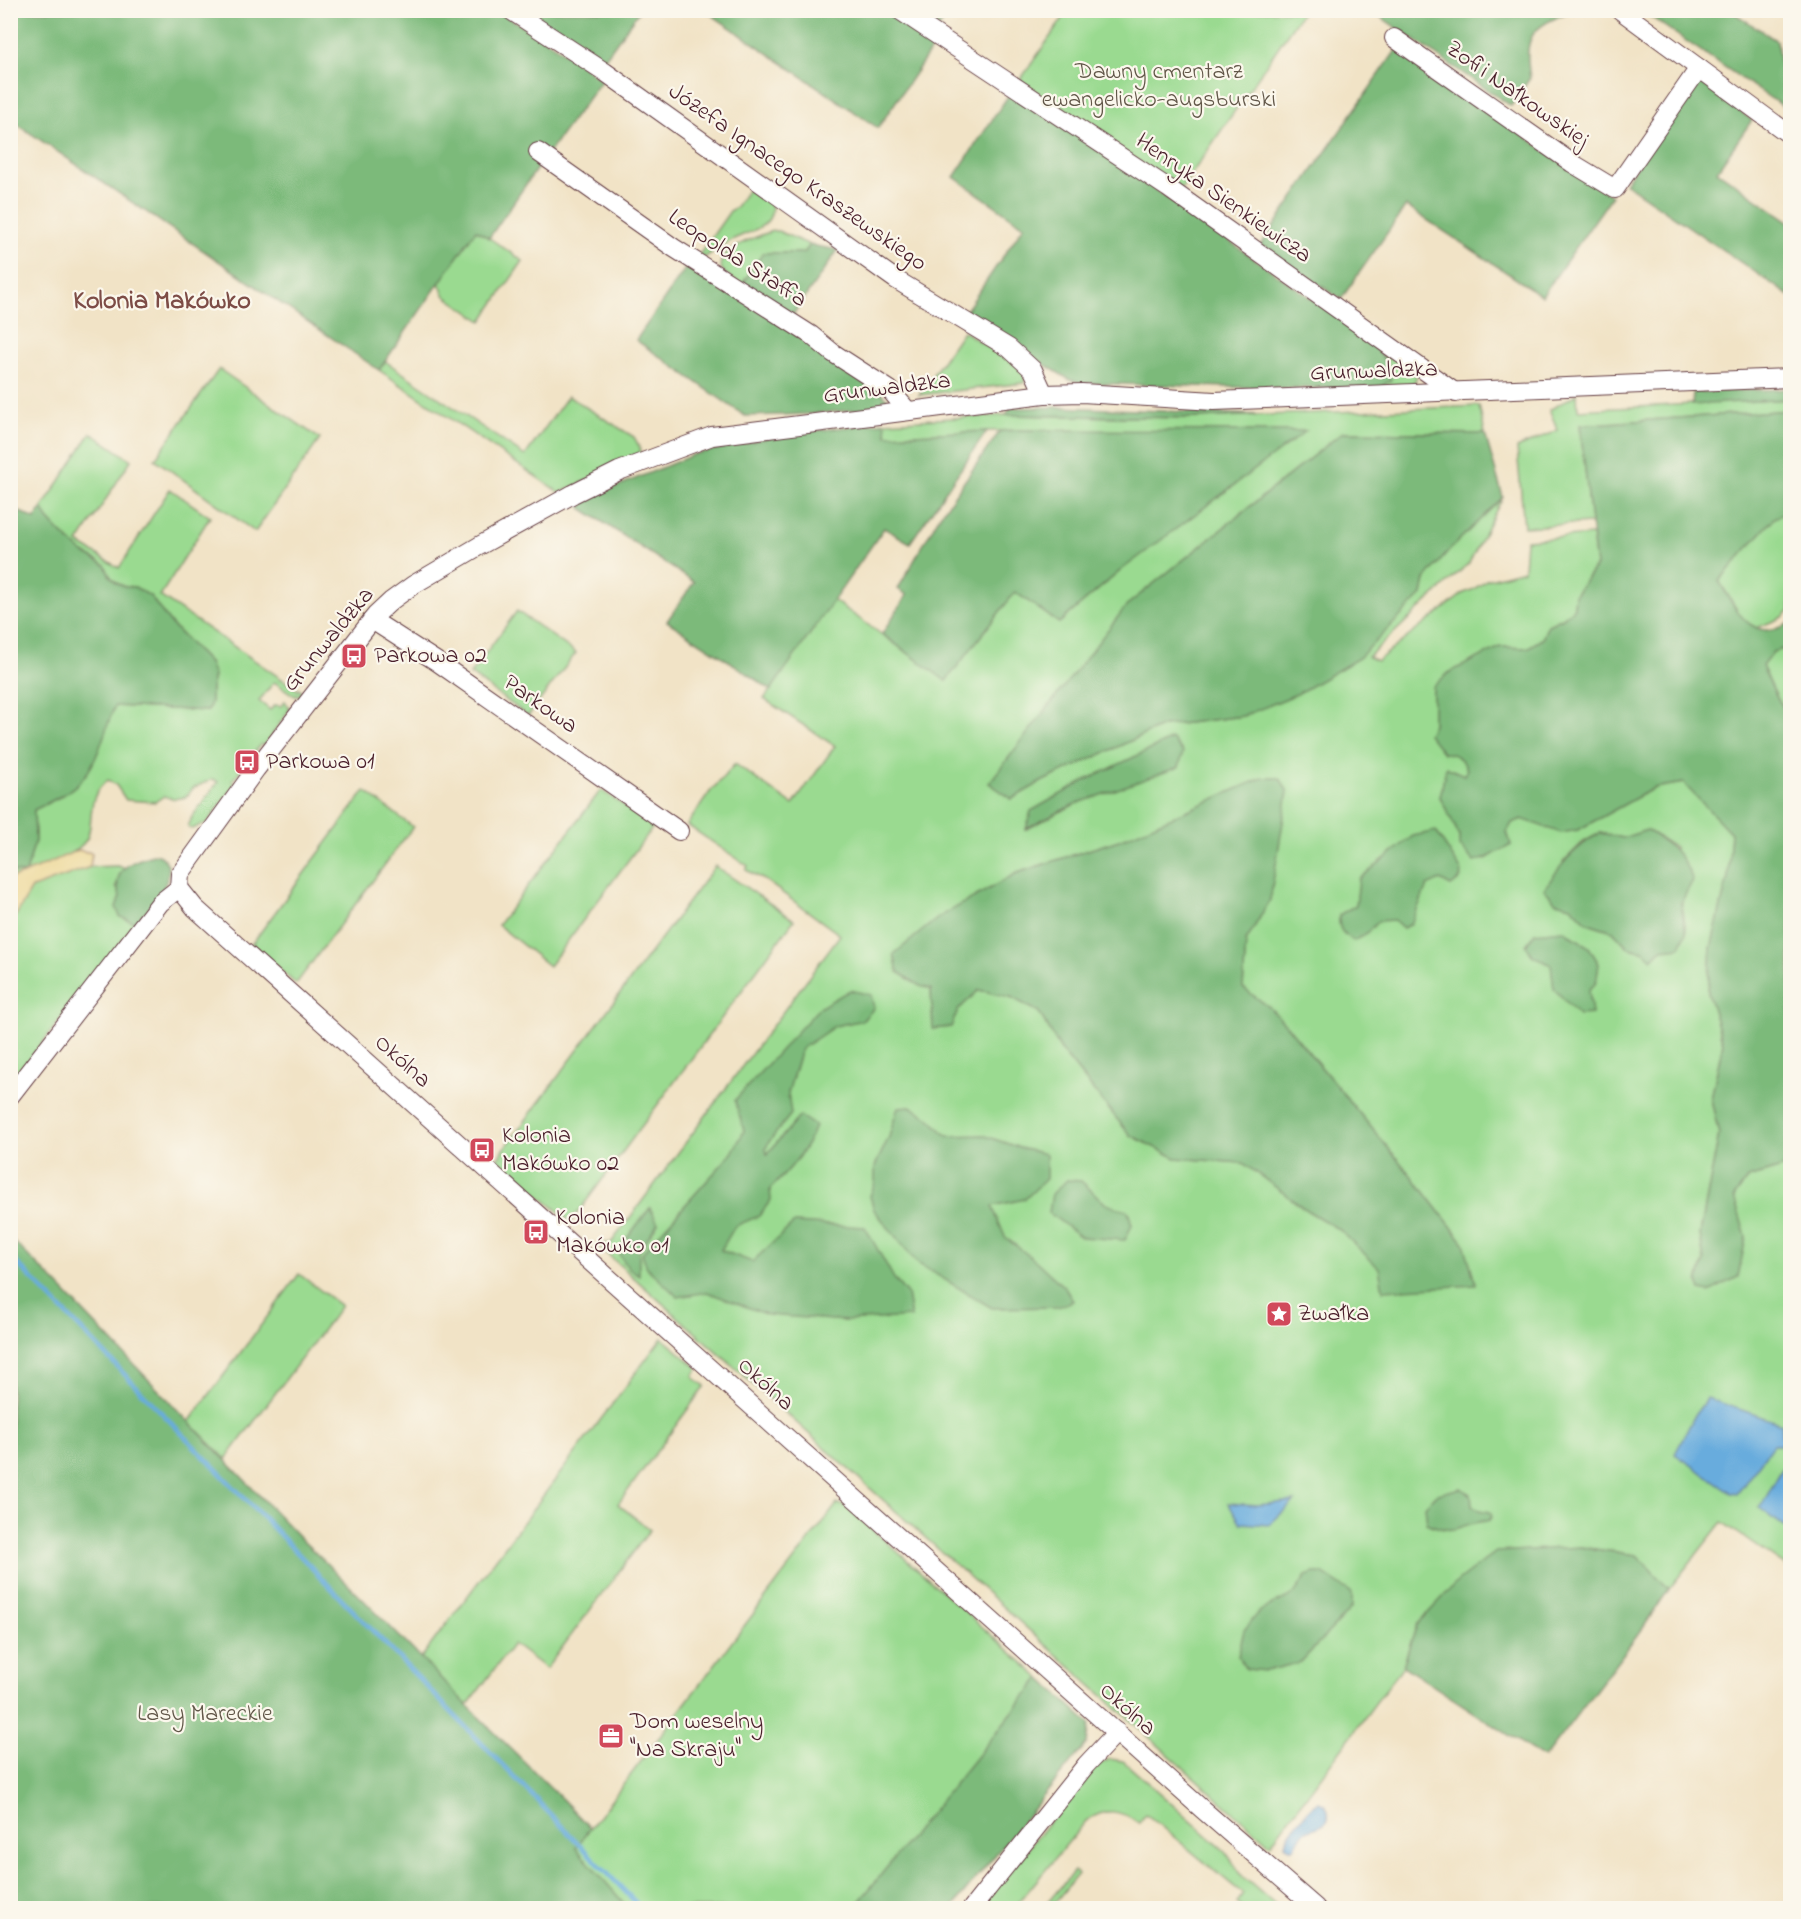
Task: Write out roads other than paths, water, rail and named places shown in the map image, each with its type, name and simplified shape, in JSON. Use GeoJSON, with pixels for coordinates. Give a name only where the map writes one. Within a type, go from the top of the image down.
{"type":"FeatureCollection","features":[{"type":"Feature","properties":{"kind":"street","name":"Józefa Ignacego Kraszewskiego"},"geometry":{"type":"LineString","coordinates":[[510,10],[614,78],[895,279],[1009,348],[1033,370],[1044,394]]}},
{"type":"Feature","properties":{"kind":"street","name":"Henryka Sienkiewicza"},"geometry":{"type":"LineString","coordinates":[[899,10],[1168,188],[1455,393]]}},
{"type":"Feature","properties":{"kind":"street"},"geometry":{"type":"LineString","coordinates":[[1620,10],[1791,135]]}},
{"type":"Feature","properties":{"kind":"street","name":"Zofii Nałkowskiej"},"geometry":{"type":"LineString","coordinates":[[1394,38],[1572,163],[1615,189],[1699,68]]}},
{"type":"Feature","properties":{"kind":"street","name":"Leopolda Staffa"},"geometry":{"type":"LineString","coordinates":[[538,152],[674,248],[811,335],[832,353],[891,390],[907,410]]}},
{"type":"Feature","properties":{"kind":"street","name":"Grunwaldzka"},"geometry":{"type":"LineString","coordinates":[[10,1096],[160,903],[181,893],[180,874],[185,866],[256,768],[372,620],[391,601],[413,585],[573,494],[656,456],[729,433],[1044,394],[1082,393],[1214,401],[1791,378]]}},
{"type":"Feature","properties":{"kind":"street","name":"Parkowa"},"geometry":{"type":"LineString","coordinates":[[372,620],[436,661],[679,831]]}},
{"type":"Feature","properties":{"kind":"street","name":"Okólna"},"geometry":{"type":"LineString","coordinates":[[181,893],[277,983],[1316,1908]]}},
{"type":"Feature","properties":{"kind":"street"},"geometry":{"type":"LineString","coordinates":[[972,1908],[1086,1764],[1116,1732]]}},
{"type":"Feature","properties":{"kind":"water"},"geometry":{"type":"Polygon","coordinates":[[[1707,1398],[1782,1424],[1781,1436],[1788,1437],[1790,1441],[1790,1455],[1784,1445],[1773,1445],[1737,1494],[1732,1493],[1675,1454],[1695,1415],[1707,1398]]]}},
{"type":"Feature","properties":{"kind":"water"},"geometry":{"type":"Polygon","coordinates":[[[1790,1455],[1790,1531],[1760,1508],[1790,1455]]]}},
{"type":"Feature","properties":{"kind":"water"},"geometry":{"type":"Polygon","coordinates":[[[1295,1501],[1269,1525],[1241,1523],[1228,1503],[1258,1505],[1295,1501]]]}},
{"type":"Feature","properties":{"kind":"water"},"geometry":{"type":"Polygon","coordinates":[[[1319,1802],[1327,1808],[1327,1821],[1305,1832],[1294,1848],[1290,1848],[1285,1844],[1286,1840],[1305,1814],[1319,1802]]]}},
{"type":"Feature","properties":{"kind":"waterway"},"geometry":{"type":"LineString","coordinates":[[10,1256],[641,1908]]}},
{"type":"Feature","properties":{"kind":"place","name":"Parkowa 02"},"geometry":{"type":"Point","coordinates":[354,656]}},
{"type":"Feature","properties":{"kind":"place","name":"Parkowa 01"},"geometry":{"type":"Point","coordinates":[247,762]}},
{"type":"Feature","properties":{"kind":"place","name":"Kolonia Makówko 02"},"geometry":{"type":"Point","coordinates":[482,1150]}},
{"type":"Feature","properties":{"kind":"place","name":"Kolonia Makówko 01"},"geometry":{"type":"Point","coordinates":[536,1232]}},
{"type":"Feature","properties":{"kind":"place","name":"Zwałka"},"geometry":{"type":"Point","coordinates":[1279,1314]}},
{"type":"Feature","properties":{"kind":"place","name":"Dom weselny \"Na Skraju\""},"geometry":{"type":"Point","coordinates":[611,1736]}},
{"type":"Feature","properties":{"kind":"district","name":"Kolonia Makówko"},"geometry":{"type":"Point","coordinates":[162,302]}},
{"type":"Feature","properties":{"kind":"park label","name":"Dawny cmentarz ewangelicko-augsburski"},"geometry":{"type":"Point","coordinates":[1159,86]}},
{"type":"Feature","properties":{"kind":"park label","name":"Lasy Mareckie"},"geometry":{"type":"Point","coordinates":[205,1714]}}]}
